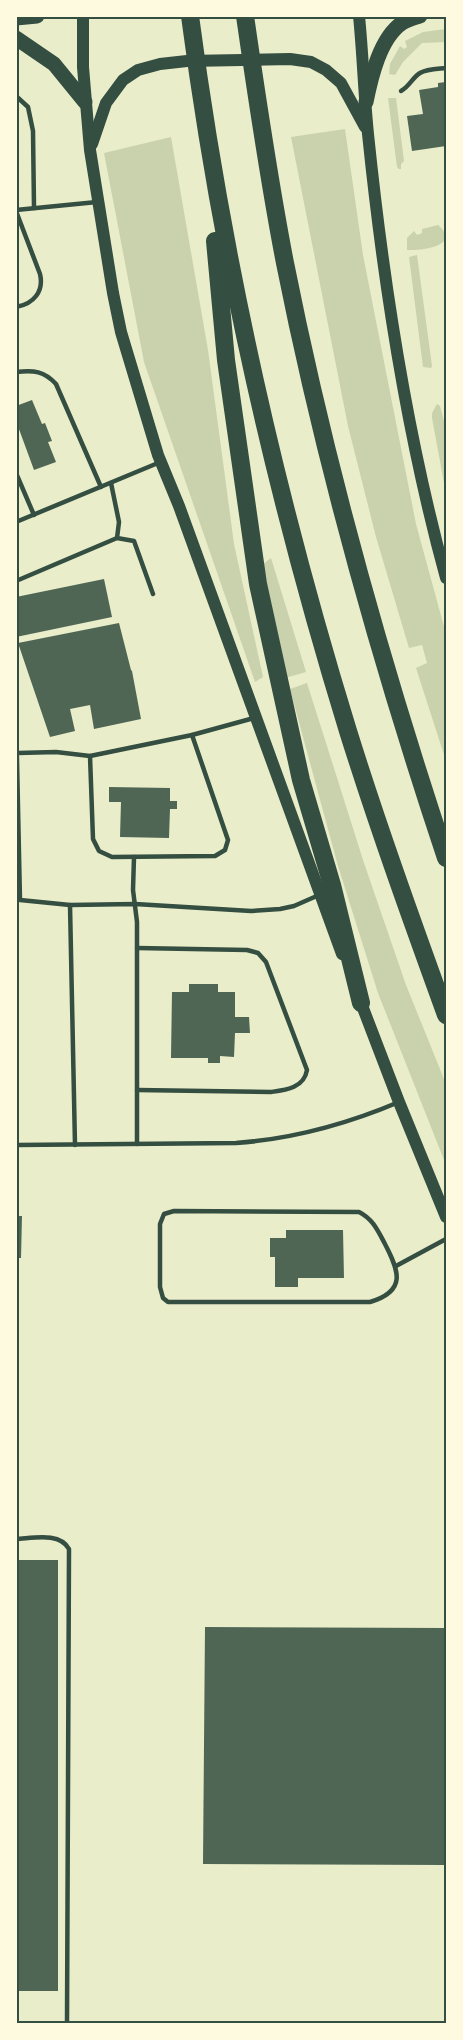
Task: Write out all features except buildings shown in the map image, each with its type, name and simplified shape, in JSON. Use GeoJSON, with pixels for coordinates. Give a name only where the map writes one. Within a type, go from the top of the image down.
{"type":"FeatureCollection","features":[{"type":"Feature","properties":{"kind":"highway"},"geometry":{"type":"LineString","coordinates":[[190,16],[204,123],[226,360],[244,500],[258,584],[301,780],[332,885],[361,1003]]}},
{"type":"Feature","properties":{"kind":"highway"},"geometry":{"type":"LineString","coordinates":[[245,16],[259,118],[304,353],[360,576],[415,763],[447,858]]}},
{"type":"Feature","properties":{"kind":"highway"},"geometry":{"type":"LineString","coordinates":[[204,123],[233,283],[269,444],[302,575],[348,731],[388,855],[447,1015]]}},
{"type":"Feature","properties":{"kind":"main road"},"geometry":{"type":"LineString","coordinates":[[16,18],[37,16]]}},
{"type":"Feature","properties":{"kind":"main road"},"geometry":{"type":"LineString","coordinates":[[83,16],[90,150],[121,332],[161,462],[319,894],[399,1102],[447,1217]]}},
{"type":"Feature","properties":{"kind":"main road"},"geometry":{"type":"LineString","coordinates":[[359,16],[368,133],[392,317],[426,494],[447,578]]}},
{"type":"Feature","properties":{"kind":"main road"},"geometry":{"type":"LineString","coordinates":[[366,102],[377,58],[388,40],[401,23],[420,16]]}},
{"type":"Feature","properties":{"kind":"main road"},"geometry":{"type":"LineString","coordinates":[[16,38],[54,64],[86,102]]}},
{"type":"Feature","properties":{"kind":"main road"},"geometry":{"type":"LineString","coordinates":[[90,150],[106,102],[123,80],[138,70],[160,64],[187,61],[290,58],[310,62],[326,70],[341,83],[368,133]]}},
{"type":"Feature","properties":{"kind":"lane"},"geometry":{"type":"LineString","coordinates":[[401,91],[421,73],[447,68]]}},
{"type":"Feature","properties":{"kind":"lane"},"geometry":{"type":"LineString","coordinates":[[16,96],[28,107],[33,130],[34,208]]}},
{"type":"Feature","properties":{"kind":"lane"},"geometry":{"type":"LineString","coordinates":[[16,307],[25,305],[35,298],[42,284],[16,211],[98,202]]}},
{"type":"Feature","properties":{"kind":"lane"},"geometry":{"type":"LineString","coordinates":[[16,372],[34,370],[43,373],[56,384],[101,487]]}},
{"type":"Feature","properties":{"kind":"lane"},"geometry":{"type":"LineString","coordinates":[[16,522],[161,462]]}},
{"type":"Feature","properties":{"kind":"lane"},"geometry":{"type":"LineString","coordinates":[[16,473],[34,515]]}},
{"type":"Feature","properties":{"kind":"lane"},"geometry":{"type":"LineString","coordinates":[[111,483],[118,522],[117,538]]}},
{"type":"Feature","properties":{"kind":"lane"},"geometry":{"type":"LineString","coordinates":[[16,581],[117,538],[134,541],[153,594]]}},
{"type":"Feature","properties":{"kind":"lane"},"geometry":{"type":"LineString","coordinates":[[16,714],[20,900],[70,905],[135,904],[264,911],[294,906],[319,894]]}},
{"type":"Feature","properties":{"kind":"lane"},"geometry":{"type":"LineString","coordinates":[[18,753],[56,752],[90,756],[192,735],[255,717]]}},
{"type":"Feature","properties":{"kind":"lane"},"geometry":{"type":"LineString","coordinates":[[90,756],[94,843],[99,851],[107,856],[211,857],[222,853],[227,847],[227,836],[192,735]]}},
{"type":"Feature","properties":{"kind":"lane"},"geometry":{"type":"LineString","coordinates":[[134,857],[133,890],[137,948],[137,1144]]}},
{"type":"Feature","properties":{"kind":"lane"},"geometry":{"type":"LineString","coordinates":[[70,905],[75,1145]]}},
{"type":"Feature","properties":{"kind":"lane"},"geometry":{"type":"LineString","coordinates":[[137,948],[247,950],[263,957],[307,1070],[301,1083],[280,1091],[137,1090]]}},
{"type":"Feature","properties":{"kind":"lane"},"geometry":{"type":"LineString","coordinates":[[16,1145],[258,1142],[339,1124],[399,1102]]}},
{"type":"Feature","properties":{"kind":"lane"},"geometry":{"type":"LineString","coordinates":[[174,1211],[359,1212],[366,1215],[375,1225],[396,1266],[397,1277],[392,1289],[382,1297],[370,1302],[175,1304],[168,1302],[161,1293],[160,1224],[164,1214],[174,1211]]}},
{"type":"Feature","properties":{"kind":"lane"},"geometry":{"type":"LineString","coordinates":[[396,1266],[447,1239]]}},
{"type":"Feature","properties":{"kind":"lane"},"geometry":{"type":"LineString","coordinates":[[16,1539],[58,1538],[65,1542],[69,1549],[67,2024]]}},
{"type":"Feature","properties":{"kind":"green space"},"geometry":{"type":"Polygon","coordinates":[[[446,29],[446,42],[422,43],[403,62],[395,75],[389,74],[390,64],[400,46],[404,49],[407,47],[405,41],[423,32],[446,29]]]}},
{"type":"Feature","properties":{"kind":"green space"},"geometry":{"type":"Polygon","coordinates":[[[388,98],[396,98],[404,161],[401,169],[397,167],[388,98]]]}},
{"type":"Feature","properties":{"kind":"green space"},"geometry":{"type":"Polygon","coordinates":[[[345,129],[363,255],[416,524],[446,634],[446,761],[416,668],[427,663],[422,645],[409,648],[376,537],[348,426],[291,137],[345,129]]]}},
{"type":"Feature","properties":{"kind":"green space"},"geometry":{"type":"Polygon","coordinates":[[[171,137],[208,350],[234,544],[263,677],[255,682],[144,362],[104,153],[171,137]]]}},
{"type":"Feature","properties":{"kind":"green space"},"geometry":{"type":"Polygon","coordinates":[[[438,225],[446,238],[443,242],[429,248],[407,250],[407,238],[414,231],[417,235],[422,233],[422,229],[438,225]]]}},
{"type":"Feature","properties":{"kind":"green space"},"geometry":{"type":"Polygon","coordinates":[[[417,255],[431,368],[423,367],[409,257],[417,255]]]}},
{"type":"Feature","properties":{"kind":"green space"},"geometry":{"type":"Polygon","coordinates":[[[437,404],[440,406],[446,428],[446,494],[432,418],[437,404]]]}},
{"type":"Feature","properties":{"kind":"green space"},"geometry":{"type":"Polygon","coordinates":[[[271,558],[306,672],[285,678],[263,564],[271,558]]]}},
{"type":"Feature","properties":{"kind":"green space"},"geometry":{"type":"Polygon","coordinates":[[[307,683],[364,863],[406,985],[446,1084],[446,1165],[378,993],[338,866],[290,689],[307,683]]]}}]}
